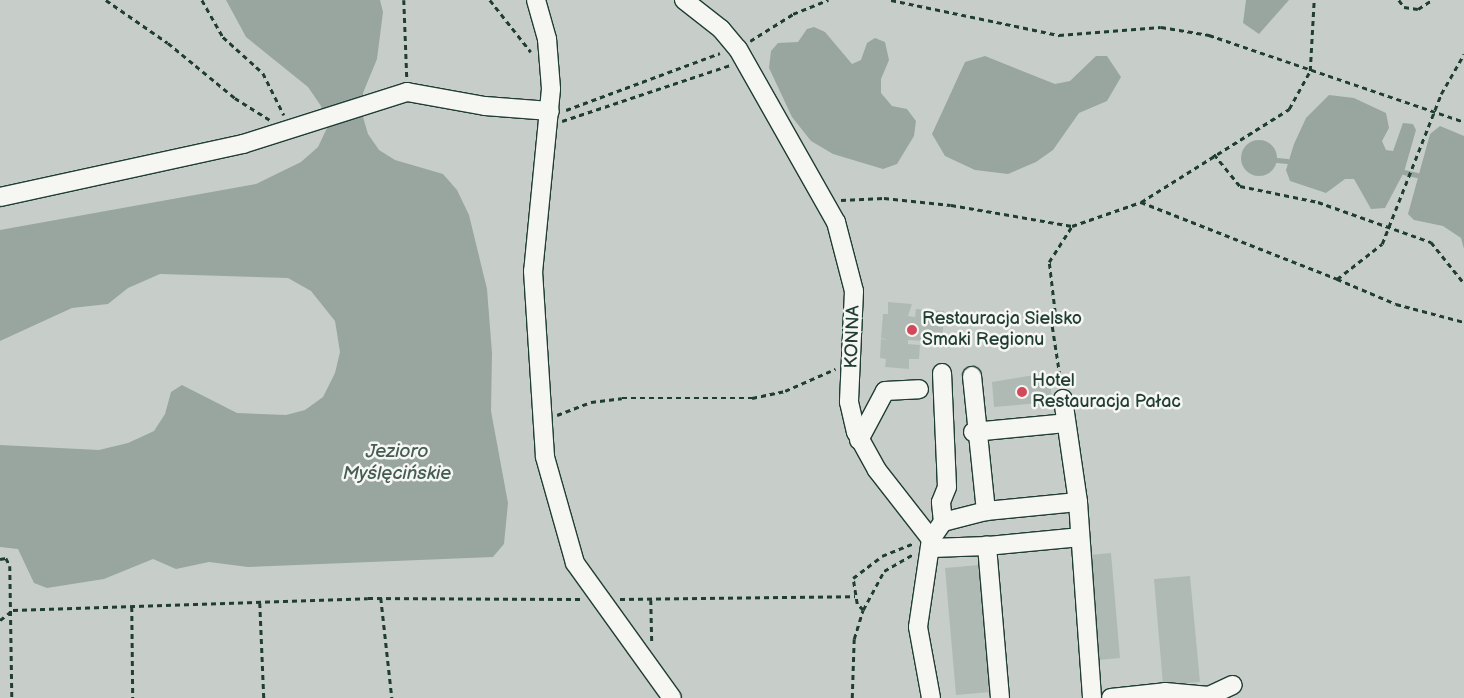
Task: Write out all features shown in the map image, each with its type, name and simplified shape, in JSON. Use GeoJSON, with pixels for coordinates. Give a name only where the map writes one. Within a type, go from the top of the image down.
{"type":"FeatureCollection","features":[{"type":"Feature","properties":{"kind":"street"},"geometry":{"type":"LineString","coordinates":[[536,0],[550,59],[549,116],[532,271],[545,457],[571,552],[598,599],[672,698]]}},
{"type":"Feature","properties":{"kind":"street","name":"KONNA"},"geometry":{"type":"LineString","coordinates":[[684,0],[722,30],[736,49],[836,222],[854,291],[853,360],[849,402],[859,440],[932,544]]}},
{"type":"Feature","properties":{"kind":"street"},"geometry":{"type":"LineString","coordinates":[[0,198],[170,163],[291,131],[407,92],[549,116]]}},
{"type":"Feature","properties":{"kind":"street"},"geometry":{"type":"LineString","coordinates":[[931,698],[918,627],[918,603],[932,544],[943,522],[941,502],[947,487],[942,373]]}},
{"type":"Feature","properties":{"kind":"street"},"geometry":{"type":"LineString","coordinates":[[972,376],[976,432],[986,511]]}},
{"type":"Feature","properties":{"kind":"street"},"geometry":{"type":"LineString","coordinates":[[859,440],[885,391],[919,389]]}},
{"type":"Feature","properties":{"kind":"street"},"geometry":{"type":"LineString","coordinates":[[1064,399],[1078,502],[1092,698]]}},
{"type":"Feature","properties":{"kind":"street"},"geometry":{"type":"LineString","coordinates":[[976,432],[1066,423]]}},
{"type":"Feature","properties":{"kind":"street"},"geometry":{"type":"LineString","coordinates":[[943,522],[986,511],[1078,502]]}},
{"type":"Feature","properties":{"kind":"street"},"geometry":{"type":"LineString","coordinates":[[932,544],[987,546],[1080,537]]}},
{"type":"Feature","properties":{"kind":"street"},"geometry":{"type":"LineString","coordinates":[[987,546],[1000,698]]}},
{"type":"Feature","properties":{"kind":"street"},"geometry":{"type":"LineString","coordinates":[[1111,698],[1164,692],[1209,696],[1232,686]]}},
{"type":"Feature","properties":{"kind":"path"},"geometry":{"type":"LineString","coordinates":[[106,0],[168,44],[235,98],[291,131]]}},
{"type":"Feature","properties":{"kind":"path"},"geometry":{"type":"LineString","coordinates":[[202,0],[223,37],[263,73],[291,131]]}},
{"type":"Feature","properties":{"kind":"path"},"geometry":{"type":"LineString","coordinates":[[404,0],[407,92]]}},
{"type":"Feature","properties":{"kind":"path"},"geometry":{"type":"LineString","coordinates":[[490,0],[532,53]]}},
{"type":"Feature","properties":{"kind":"path"},"geometry":{"type":"LineString","coordinates":[[809,0],[810,5]]}},
{"type":"Feature","properties":{"kind":"path"},"geometry":{"type":"LineString","coordinates":[[549,116],[589,104],[736,49],[810,5],[828,0]]}},
{"type":"Feature","properties":{"kind":"path"},"geometry":{"type":"LineString","coordinates":[[891,0],[1059,35],[1162,27],[1209,34],[1464,122]]}},
{"type":"Feature","properties":{"kind":"path"},"geometry":{"type":"LineString","coordinates":[[824,201],[884,198],[951,205],[1072,226],[1141,202],[1214,154],[1289,109],[1310,70],[1314,0]]}},
{"type":"Feature","properties":{"kind":"path"},"geometry":{"type":"LineString","coordinates":[[1399,0],[1404,7],[1418,9],[1432,0]]}},
{"type":"Feature","properties":{"kind":"path"},"geometry":{"type":"LineString","coordinates":[[549,116],[592,114],[740,62],[736,49]]}},
{"type":"Feature","properties":{"kind":"path"},"geometry":{"type":"LineString","coordinates":[[1337,280],[1374,254],[1390,228],[1434,112],[1464,54]]}},
{"type":"Feature","properties":{"kind":"path"},"geometry":{"type":"LineString","coordinates":[[1214,154],[1240,186],[1318,202],[1431,242],[1464,283]]}},
{"type":"Feature","properties":{"kind":"path"},"geometry":{"type":"LineString","coordinates":[[1141,202],[1396,304],[1464,322]]}},
{"type":"Feature","properties":{"kind":"path"},"geometry":{"type":"LineString","coordinates":[[1064,399],[1052,326],[1055,313],[1049,262],[1072,226]]}},
{"type":"Feature","properties":{"kind":"path"},"geometry":{"type":"LineString","coordinates":[[542,422],[591,402],[622,398],[752,398],[785,391],[853,360]]}},
{"type":"Feature","properties":{"kind":"path"},"geometry":{"type":"LineString","coordinates":[[852,698],[854,639],[862,610],[884,571],[898,560],[932,544]]}},
{"type":"Feature","properties":{"kind":"path"},"geometry":{"type":"LineString","coordinates":[[862,610],[855,596],[853,578],[882,556],[904,547]]}},
{"type":"Feature","properties":{"kind":"path"},"geometry":{"type":"LineString","coordinates":[[0,559],[6,558],[10,566],[13,610],[12,698]]}},
{"type":"Feature","properties":{"kind":"path"},"geometry":{"type":"LineString","coordinates":[[0,620],[13,610],[381,598],[598,599],[855,596]]}},
{"type":"Feature","properties":{"kind":"path"},"geometry":{"type":"LineString","coordinates":[[381,598],[392,698]]}},
{"type":"Feature","properties":{"kind":"path"},"geometry":{"type":"LineString","coordinates":[[260,603],[264,698]]}},
{"type":"Feature","properties":{"kind":"path"},"geometry":{"type":"LineString","coordinates":[[132,606],[133,698]]}},
{"type":"Feature","properties":{"kind":"shaded area"},"geometry":{"type":"Polygon","coordinates":[[[0,0],[1464,0],[1464,698],[0,698],[0,0]]]}},
{"type":"Feature","properties":{"kind":"water","name":"Jezioro Myślęcińskie"},"geometry":{"type":"Polygon","coordinates":[[[226,0],[380,0],[383,12],[377,59],[363,93],[363,117],[368,134],[379,150],[395,160],[443,174],[457,190],[469,215],[487,289],[492,353],[491,411],[508,503],[504,544],[493,557],[248,567],[209,562],[176,569],[153,559],[104,579],[47,588],[34,583],[18,549],[0,547],[0,445],[99,450],[128,443],[154,431],[165,414],[171,392],[182,385],[237,413],[286,415],[305,410],[323,397],[335,373],[340,352],[335,321],[311,291],[288,278],[160,274],[128,288],[108,304],[72,308],[0,341],[0,230],[256,184],[301,162],[318,147],[327,128],[321,106],[308,87],[246,37],[226,0]]]}},
{"type":"Feature","properties":{"kind":"water"},"geometry":{"type":"Polygon","coordinates":[[[1246,0],[1289,0],[1259,34],[1243,23],[1246,0]]]}},
{"type":"Feature","properties":{"kind":"water"},"geometry":{"type":"Polygon","coordinates":[[[814,27],[825,32],[852,64],[861,60],[867,43],[875,38],[885,42],[889,60],[881,79],[881,93],[892,106],[907,109],[916,121],[914,136],[897,164],[883,169],[833,154],[811,141],[792,117],[769,68],[771,51],[778,43],[798,42],[807,29],[814,27]]]}},
{"type":"Feature","properties":{"kind":"water"},"geometry":{"type":"Polygon","coordinates":[[[985,56],[1055,84],[1070,81],[1096,56],[1107,56],[1121,77],[1107,101],[1079,113],[1053,150],[1036,162],[1008,174],[975,170],[945,156],[932,134],[965,62],[985,56]]]}},
{"type":"Feature","properties":{"kind":"water"},"geometry":{"type":"Polygon","coordinates":[[[1329,95],[1354,98],[1386,113],[1389,128],[1382,141],[1386,150],[1393,151],[1403,123],[1413,124],[1416,130],[1404,172],[1385,208],[1371,209],[1354,179],[1345,179],[1326,193],[1290,181],[1286,170],[1294,144],[1306,118],[1329,95]]]}},
{"type":"Feature","properties":{"kind":"water"},"geometry":{"type":"Polygon","coordinates":[[[1440,126],[1464,136],[1464,249],[1461,238],[1443,226],[1414,220],[1408,214],[1430,134],[1440,126]]]}},
{"type":"Feature","properties":{"kind":"water"},"geometry":{"type":"Polygon","coordinates":[[[1259,140],[1271,146],[1277,158],[1271,170],[1259,176],[1247,170],[1241,158],[1247,146],[1259,140]]]}},
{"type":"Feature","properties":{"kind":"building","name":"Restauracja Sielsko Smaki Regionu"},"geometry":{"type":"Polygon","coordinates":[[[888,302],[912,304],[908,316],[915,317],[916,309],[944,311],[942,342],[908,340],[908,344],[920,345],[919,359],[909,359],[909,369],[885,367],[886,359],[880,358],[881,339],[888,340],[881,338],[883,314],[888,314],[888,302]]]}},
{"type":"Feature","properties":{"kind":"building","name":"Hotel Restauracja Pałac"},"geometry":{"type":"Polygon","coordinates":[[[1041,374],[1042,377],[1050,377],[1052,402],[994,407],[992,382],[1041,374]]]}},
{"type":"Feature","properties":{"kind":"building"},"geometry":{"type":"Polygon","coordinates":[[[1111,553],[1120,658],[1099,660],[1089,555],[1111,553]]]}},
{"type":"Feature","properties":{"kind":"building"},"geometry":{"type":"Polygon","coordinates":[[[979,565],[991,692],[956,695],[945,568],[979,565]]]}},
{"type":"Feature","properties":{"kind":"building"},"geometry":{"type":"Polygon","coordinates":[[[1190,576],[1200,682],[1163,685],[1154,579],[1190,576]]]}},
{"type":"Feature","properties":{"kind":"waterway"},"geometry":{"type":"LineString","coordinates":[[1277,160],[1287,161]]}},
{"type":"Feature","properties":{"kind":"waterway"},"geometry":{"type":"LineString","coordinates":[[1404,172],[1417,175]]}},
{"type":"Feature","properties":{"kind":"place","name":"Restauracja Sielsko Smaki Regionu"},"geometry":{"type":"Point","coordinates":[912,330]}},
{"type":"Feature","properties":{"kind":"place","name":"Hotel Restauracja Pałac"},"geometry":{"type":"Point","coordinates":[1022,392]}}]}
